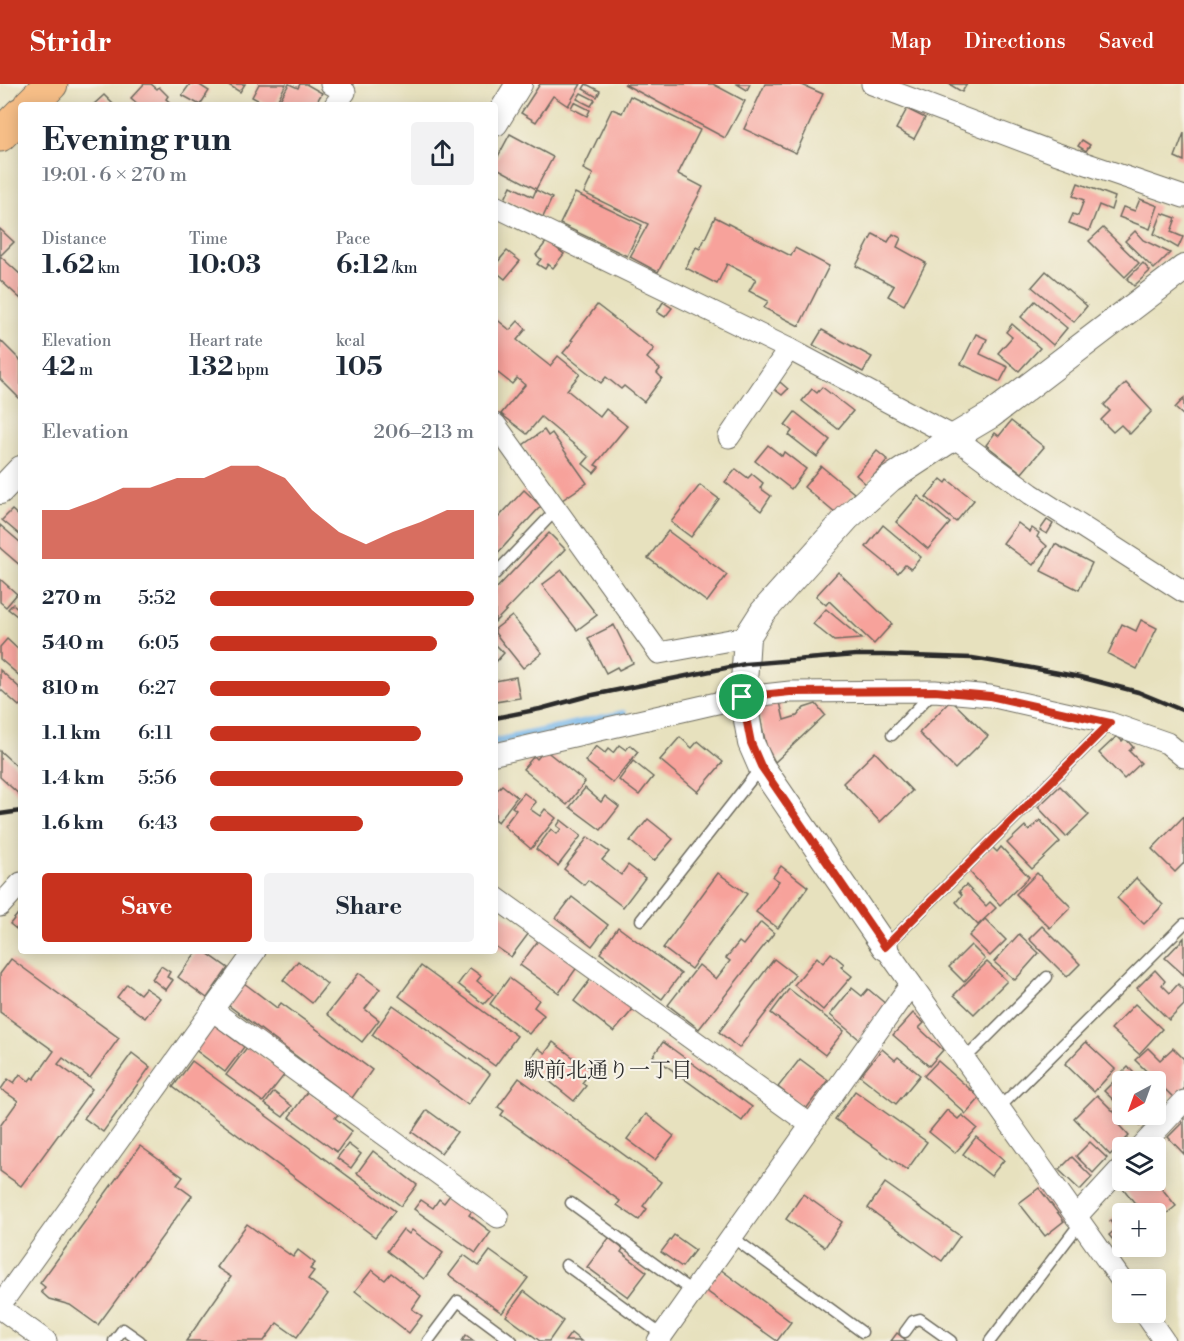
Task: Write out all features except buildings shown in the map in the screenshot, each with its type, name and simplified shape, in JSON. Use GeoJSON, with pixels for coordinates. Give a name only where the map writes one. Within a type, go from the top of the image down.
{"type":"FeatureCollection","features":[{"type":"Feature","properties":{"kind":"main road"},"geometry":{"type":"LineString","coordinates":[[0,135],[18,117]]}},
{"type":"Feature","properties":{"kind":"street"},"geometry":{"type":"LineString","coordinates":[[331,84],[345,92],[337,102]]}},
{"type":"Feature","properties":{"kind":"street"},"geometry":{"type":"LineString","coordinates":[[498,118],[519,84]]}},
{"type":"Feature","properties":{"kind":"street"},"geometry":{"type":"LineString","coordinates":[[872,84],[1055,153],[1184,197]]}},
{"type":"Feature","properties":{"kind":"street"},"geometry":{"type":"LineString","coordinates":[[498,207],[789,349],[954,437],[1031,494],[1184,592]]}},
{"type":"Feature","properties":{"kind":"street"},"geometry":{"type":"LineString","coordinates":[[1113,1269],[964,1060],[761,766],[751,743],[742,697],[747,637],[763,612],[847,518],[890,479],[991,415],[1184,268]]}},
{"type":"Feature","properties":{"kind":"street"},"geometry":{"type":"LineString","coordinates":[[729,437],[789,349]]}},
{"type":"Feature","properties":{"kind":"street"},"geometry":{"type":"LineString","coordinates":[[498,428],[659,653],[747,637]]}},
{"type":"Feature","properties":{"kind":"street"},"geometry":{"type":"LineString","coordinates":[[0,491],[18,472]]}},
{"type":"Feature","properties":{"kind":"street"},"geometry":{"type":"LineString","coordinates":[[498,753],[742,697],[790,692],[935,691],[990,696],[1110,723],[1167,743],[1184,757]]}},
{"type":"Feature","properties":{"kind":"street"},"geometry":{"type":"LineString","coordinates":[[0,906],[18,886]]}},
{"type":"Feature","properties":{"kind":"street"},"geometry":{"type":"LineString","coordinates":[[498,899],[811,1125]]}},
{"type":"Feature","properties":{"kind":"street"},"geometry":{"type":"LineString","coordinates":[[46,1341],[0,1307],[253,954]]}},
{"type":"Feature","properties":{"kind":"street"},"geometry":{"type":"LineString","coordinates":[[660,1338],[911,984]]}},
{"type":"Feature","properties":{"kind":"street"},"geometry":{"type":"LineString","coordinates":[[212,1010],[498,1217]]}},
{"type":"Feature","properties":{"kind":"street"},"geometry":{"type":"LineString","coordinates":[[1150,1137],[1184,1101]]}},
{"type":"Feature","properties":{"kind":"street"},"geometry":{"type":"LineString","coordinates":[[1078,1220],[1112,1179]]}},
{"type":"Feature","properties":{"kind":"street"},"geometry":{"type":"LineString","coordinates":[[1152,1323],[1164,1341]]}},
{"type":"Feature","properties":{"kind":"lane"},"geometry":{"type":"LineString","coordinates":[[498,571],[556,510]]}},
{"type":"Feature","properties":{"kind":"lane"},"geometry":{"type":"LineString","coordinates":[[892,735],[935,691]]}},
{"type":"Feature","properties":{"kind":"lane"},"geometry":{"type":"LineString","coordinates":[[885,947],[1110,723]]}},
{"type":"Feature","properties":{"kind":"lane"},"geometry":{"type":"LineString","coordinates":[[641,920],[761,766]]}},
{"type":"Feature","properties":{"kind":"lane"},"geometry":{"type":"LineString","coordinates":[[999,1108],[1184,924]]}},
{"type":"Feature","properties":{"kind":"lane"},"geometry":{"type":"LineString","coordinates":[[964,1060],[1047,978]]}},
{"type":"Feature","properties":{"kind":"lane"},"geometry":{"type":"LineString","coordinates":[[571,1203],[693,1292]]}},
{"type":"Feature","properties":{"kind":"lane"},"geometry":{"type":"LineString","coordinates":[[990,1341],[1078,1220]]}},
{"type":"Feature","properties":{"kind":"lane"},"geometry":{"type":"LineString","coordinates":[[732,1237],[862,1332]]}},
{"type":"Feature","properties":{"kind":"lane"},"geometry":{"type":"LineString","coordinates":[[566,1265],[660,1338]]}},
{"type":"Feature","properties":{"kind":"lane"},"geometry":{"type":"LineString","coordinates":[[428,1341],[458,1301],[513,1341]]}},
{"type":"Feature","properties":{"kind":"lane"},"geometry":{"type":"LineString","coordinates":[[905,1332],[913,1321],[920,1319],[951,1341]]}},
{"type":"Feature","properties":{"kind":"lane"},"geometry":{"type":"LineString","coordinates":[[114,1341],[123,1329],[140,1341]]}},
{"type":"Feature","properties":{"kind":"waterway"},"geometry":{"type":"LineString","coordinates":[[498,741],[623,714]]}},
{"type":"Feature","properties":{"kind":"railway"},"geometry":{"type":"LineString","coordinates":[[498,717],[588,696],[745,664],[856,655],[972,658],[1021,666],[1080,677],[1138,692],[1184,711]]}},
{"type":"Feature","properties":{"kind":"railway"},"geometry":{"type":"LineString","coordinates":[[0,814],[18,811]]}},
{"type":"Feature","properties":{"kind":"district","name":"駅前北通り一丁目"},"geometry":{"type":"Point","coordinates":[608,1070]}},
{"type":"Feature","properties":{"kind":"route"},"geometry":{"type":"LineString","coordinates":[[935,691],[990,696],[1110,723],[885,947],[761,766],[751,743],[742,697],[790,692],[935,691]]}}]}
